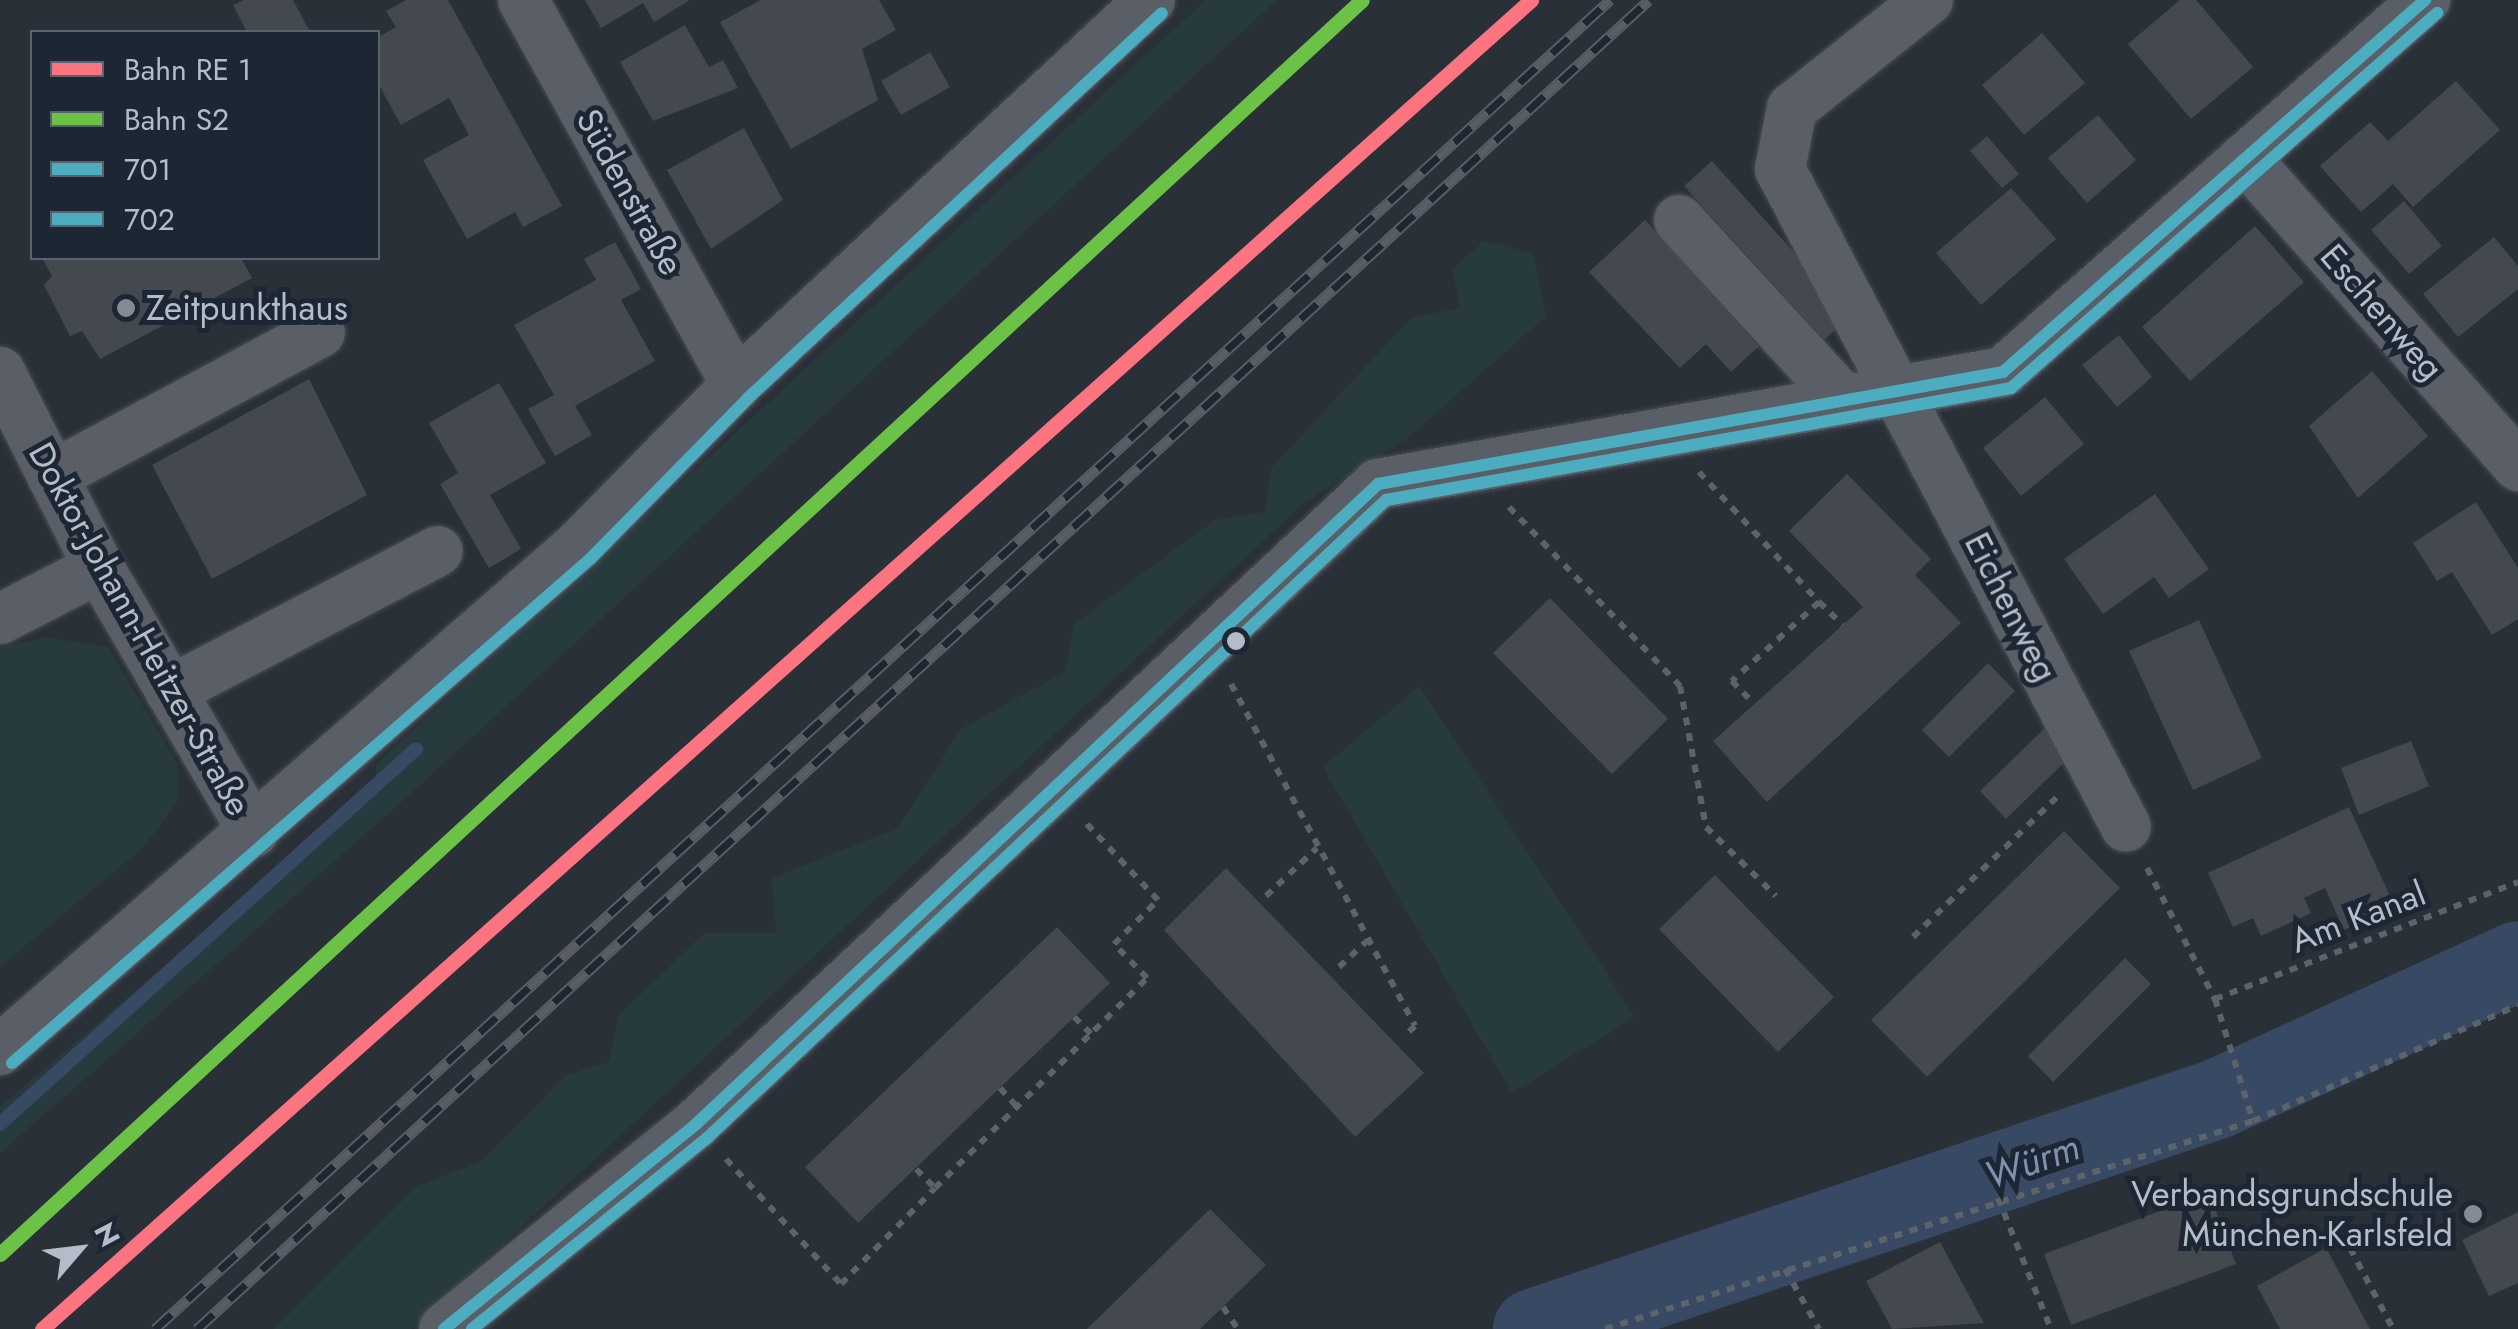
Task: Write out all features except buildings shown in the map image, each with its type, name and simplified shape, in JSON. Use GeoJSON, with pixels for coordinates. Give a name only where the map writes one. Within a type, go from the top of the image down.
{"type":"FeatureCollection","features":[{"type":"Feature","properties":{"kind":"street","name":"Südenstraße"},"geometry":{"type":"LineString","coordinates":[[522,0],[736,385]]}},
{"type":"Feature","properties":{"kind":"street"},"geometry":{"type":"LineString","coordinates":[[0,1050],[579,545],[736,385],[1150,0]]}},
{"type":"Feature","properties":{"kind":"street","name":"Eichenweg"},"geometry":{"type":"LineString","coordinates":[[1928,0],[1792,108],[1780,169],[2126,827]]}},
{"type":"Feature","properties":{"kind":"street"},"geometry":{"type":"LineString","coordinates":[[444,1329],[695,1125],[1378,484],[1896,387],[2003,372],[2425,0]]}},
{"type":"Feature","properties":{"kind":"street","name":"Eschenweg"},"geometry":{"type":"LineString","coordinates":[[2246,158],[2518,466]]}},
{"type":"Feature","properties":{"kind":"street"},"geometry":{"type":"LineString","coordinates":[[1678,220],[1841,397]]}},
{"type":"Feature","properties":{"kind":"street"},"geometry":{"type":"LineString","coordinates":[[52,476],[320,332]]}},
{"type":"Feature","properties":{"kind":"street","name":"Doktor-Johann-Heitzer-Straße"},"geometry":{"type":"LineString","coordinates":[[0,372],[98,568],[253,832]]}},
{"type":"Feature","properties":{"kind":"street"},"geometry":{"type":"LineString","coordinates":[[170,691],[438,551]]}},
{"type":"Feature","properties":{"kind":"street"},"geometry":{"type":"LineString","coordinates":[[0,619],[98,568]]}},
{"type":"Feature","properties":{"kind":"path"},"geometry":{"type":"LineString","coordinates":[[1661,431],[1843,626]]}},
{"type":"Feature","properties":{"kind":"path"},"geometry":{"type":"LineString","coordinates":[[1470,467],[1680,686],[1706,828],[1776,896]]}},
{"type":"Feature","properties":{"kind":"path"},"geometry":{"type":"LineString","coordinates":[[1754,704],[1732,682],[1819,602]]}},
{"type":"Feature","properties":{"kind":"path"},"geometry":{"type":"LineString","coordinates":[[1209,643],[1415,1026],[1404,1037]]}},
{"type":"Feature","properties":{"kind":"path"},"geometry":{"type":"LineString","coordinates":[[1913,937],[2092,762]]}},
{"type":"Feature","properties":{"kind":"path"},"geometry":{"type":"LineString","coordinates":[[695,1125],[841,1284],[1147,978],[1114,944],[1158,900],[1054,789]]}},
{"type":"Feature","properties":{"kind":"path"},"geometry":{"type":"LineString","coordinates":[[2126,827],[2215,999],[2241,1068],[2253,1121]]}},
{"type":"Feature","properties":{"kind":"path"},"geometry":{"type":"LineString","coordinates":[[1266,896],[1316,848]]}},
{"type":"Feature","properties":{"kind":"path","name":"Am Kanal"},"geometry":{"type":"LineString","coordinates":[[2215,999],[2518,882]]}},
{"type":"Feature","properties":{"kind":"path"},"geometry":{"type":"LineString","coordinates":[[1339,967],[1368,941]]}},
{"type":"Feature","properties":{"kind":"path"},"geometry":{"type":"LineString","coordinates":[[1606,1329],[1998,1198],[2253,1121],[2518,1005]]}},
{"type":"Feature","properties":{"kind":"path"},"geometry":{"type":"LineString","coordinates":[[1074,1017],[1091,1034]]}},
{"type":"Feature","properties":{"kind":"path"},"geometry":{"type":"LineString","coordinates":[[1000,1088],[1017,1107]]}},
{"type":"Feature","properties":{"kind":"path"},"geometry":{"type":"LineString","coordinates":[[916,1168],[935,1188]]}},
{"type":"Feature","properties":{"kind":"path"},"geometry":{"type":"LineString","coordinates":[[1998,1198],[2051,1329]]}},
{"type":"Feature","properties":{"kind":"path"},"geometry":{"type":"LineString","coordinates":[[2350,1248],[2394,1329]]}},
{"type":"Feature","properties":{"kind":"path"},"geometry":{"type":"LineString","coordinates":[[1785,1269],[1819,1329]]}},
{"type":"Feature","properties":{"kind":"path"},"geometry":{"type":"LineString","coordinates":[[1222,1307],[1238,1329]]}},
{"type":"Feature","properties":{"kind":"green space"},"geometry":{"type":"Polygon","coordinates":[[[1206,0],[1277,0],[385,817],[0,1153],[0,1107],[376,783],[376,764],[1206,0]]]}},
{"type":"Feature","properties":{"kind":"green space"},"geometry":{"type":"Polygon","coordinates":[[[1484,241],[1533,253],[1546,316],[1408,438],[1303,504],[411,1329],[274,1329],[417,1186],[480,1162],[566,1075],[609,1062],[619,1015],[704,933],[776,933],[772,878],[897,829],[961,729],[1065,672],[1074,624],[1215,520],[1265,512],[1271,468],[1411,318],[1460,308],[1452,269],[1484,241]]]}},
{"type":"Feature","properties":{"kind":"green space"},"geometry":{"type":"Polygon","coordinates":[[[45,637],[108,647],[177,763],[177,802],[144,847],[0,967],[0,648],[45,637]]]}},
{"type":"Feature","properties":{"kind":"green space"},"geometry":{"type":"Polygon","coordinates":[[[1419,686],[1635,1017],[1512,1093],[1323,767],[1419,686]]]}},
{"type":"Feature","properties":{"kind":"waterway"},"geometry":{"type":"LineString","coordinates":[[0,1124],[416,749]]}},
{"type":"Feature","properties":{"kind":"waterway","name":"Würm"},"geometry":{"type":"LineString","coordinates":[[1533,1329],[2217,1099],[2518,961]]}},
{"type":"Feature","properties":{"kind":"railway"},"geometry":{"type":"LineString","coordinates":[[155,1329],[1610,0]]}},
{"type":"Feature","properties":{"kind":"railway"},"geometry":{"type":"LineString","coordinates":[[197,1329],[1649,0]]}},
{"type":"Feature","properties":{"kind":"transit line"},"geometry":{"type":"LineString","coordinates":[[42,1329],[1531,0]]}},
{"type":"Feature","properties":{"kind":"transit line","name":"701"},"geometry":{"type":"LineString","coordinates":[[444,1329],[695,1125],[1378,484],[2003,372],[2425,0]]}},
{"type":"Feature","properties":{"kind":"transit line","name":"702"},"geometry":{"type":"LineString","coordinates":[[12,1063],[591,558],[748,398],[1162,13]]}},
{"type":"Feature","properties":{"kind":"transit line","name":"702"},"geometry":{"type":"LineString","coordinates":[[472,1329],[707,1138],[1386,500],[2011,388],[2437,13]]}},
{"type":"Feature","properties":{"kind":"rail line","name":"S2"},"geometry":{"type":"LineString","coordinates":[[0,1254],[1362,0]]}},
{"type":"Feature","properties":{"kind":"place","name":"Zeitpunkthaus"},"geometry":{"type":"Point","coordinates":[126,308]}},
{"type":"Feature","properties":{"kind":"place","name":"Verbandsgrundschule München-Karlsfeld"},"geometry":{"type":"Point","coordinates":[2473,1214]}}]}
